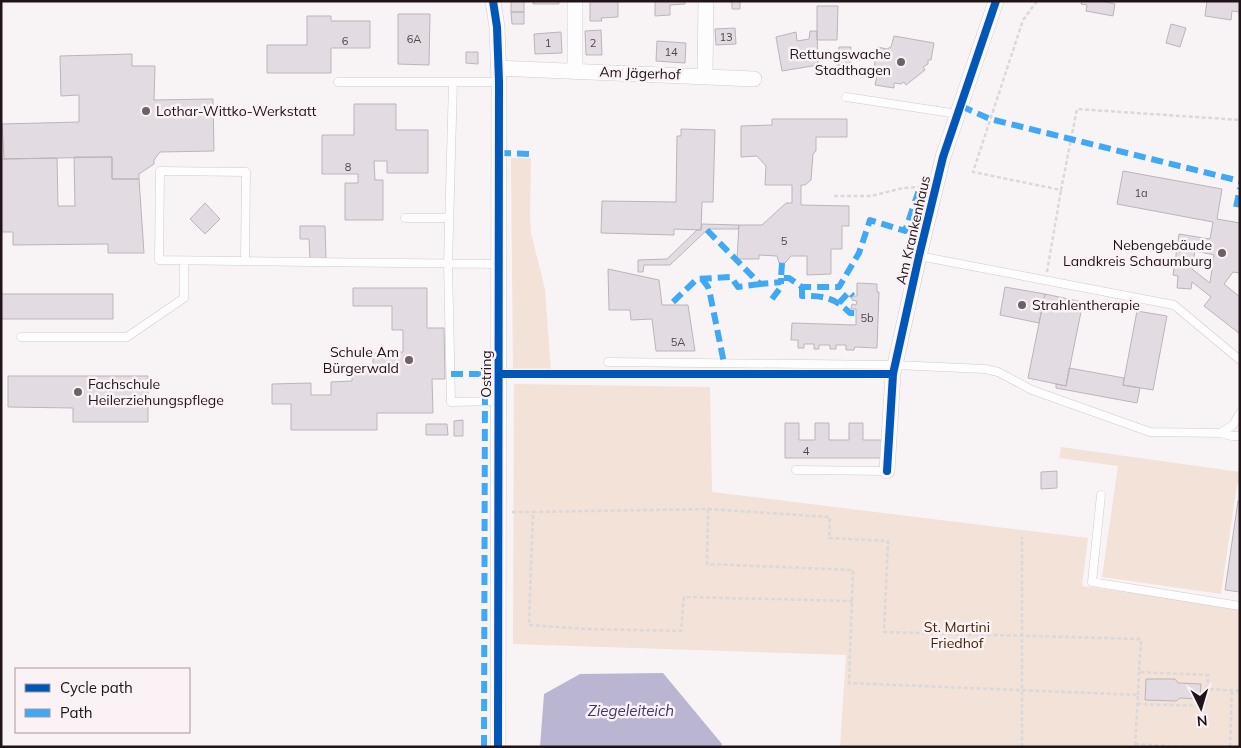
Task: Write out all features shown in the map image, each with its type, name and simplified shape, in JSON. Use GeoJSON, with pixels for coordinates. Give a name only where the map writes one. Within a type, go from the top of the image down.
{"type":"FeatureCollection","features":[{"type":"Feature","properties":{"kind":"street","name":"Ostring"},"geometry":{"type":"LineString","coordinates":[[493,1],[497,26],[499,75],[498,747]]}},
{"type":"Feature","properties":{"kind":"street"},"geometry":{"type":"LineString","coordinates":[[575,1],[575,70]]}},
{"type":"Feature","properties":{"kind":"street"},"geometry":{"type":"LineString","coordinates":[[705,76],[706,1]]}},
{"type":"Feature","properties":{"kind":"street","name":"Am Krankenhaus"},"geometry":{"type":"LineString","coordinates":[[887,471],[889,422],[895,365],[919,256],[943,157],[958,114],[969,73],[996,1]]}},
{"type":"Feature","properties":{"kind":"street","name":"Am Jägerhof"},"geometry":{"type":"LineString","coordinates":[[499,75],[575,70],[754,78]]}},
{"type":"Feature","properties":{"kind":"lane"},"geometry":{"type":"LineString","coordinates":[[338,82],[453,82],[499,75]]}},
{"type":"Feature","properties":{"kind":"lane"},"geometry":{"type":"LineString","coordinates":[[453,82],[448,264],[452,402],[499,401]]}},
{"type":"Feature","properties":{"kind":"lane"},"geometry":{"type":"LineString","coordinates":[[846,97],[958,114]]}},
{"type":"Feature","properties":{"kind":"lane"},"geometry":{"type":"LineString","coordinates":[[245,261],[246,172],[160,171],[159,260],[499,264]]}},
{"type":"Feature","properties":{"kind":"lane"},"geometry":{"type":"LineString","coordinates":[[405,218],[449,218]]}},
{"type":"Feature","properties":{"kind":"lane"},"geometry":{"type":"LineString","coordinates":[[919,256],[1174,305],[1240,360]]}},
{"type":"Feature","properties":{"kind":"lane"},"geometry":{"type":"LineString","coordinates":[[21,337],[127,337],[184,298],[184,261]]}},
{"type":"Feature","properties":{"kind":"lane"},"geometry":{"type":"LineString","coordinates":[[608,362],[895,365],[991,370],[1032,390],[1150,432],[1220,433],[1240,436]]}},
{"type":"Feature","properties":{"kind":"lane"},"geometry":{"type":"LineString","coordinates":[[1220,433],[1233,425],[1240,413]]}},
{"type":"Feature","properties":{"kind":"lane"},"geometry":{"type":"LineString","coordinates":[[796,470],[887,471]]}},
{"type":"Feature","properties":{"kind":"lane"},"geometry":{"type":"LineString","coordinates":[[1101,495],[1092,582],[1240,606]]}},
{"type":"Feature","properties":{"kind":"path"},"geometry":{"type":"LineString","coordinates":[[1037,1],[1023,20],[973,172],[1061,190]]}},
{"type":"Feature","properties":{"kind":"path"},"geometry":{"type":"LineString","coordinates":[[1045,280],[1077,108],[1240,120]]}},
{"type":"Feature","properties":{"kind":"path"},"geometry":{"type":"LineString","coordinates":[[834,196],[871,196],[903,188],[920,187],[935,190]]}},
{"type":"Feature","properties":{"kind":"path"},"geometry":{"type":"LineString","coordinates":[[498,512],[708,509],[830,517],[829,538],[888,541],[884,632],[1141,639],[1135,745],[1185,747]]}},
{"type":"Feature","properties":{"kind":"path"},"geometry":{"type":"LineString","coordinates":[[708,509],[707,564],[853,570],[849,683],[1138,695]]}},
{"type":"Feature","properties":{"kind":"path"},"geometry":{"type":"LineString","coordinates":[[533,512],[528,625],[680,632],[684,596],[853,601]]}},
{"type":"Feature","properties":{"kind":"path"},"geometry":{"type":"LineString","coordinates":[[1022,537],[1022,747]]}},
{"type":"Feature","properties":{"kind":"path"},"geometry":{"type":"LineString","coordinates":[[1137,704],[1206,706],[1208,675],[1139,672]]}},
{"type":"Feature","properties":{"kind":"path"},"geometry":{"type":"LineString","coordinates":[[1207,689],[1240,692]]}},
{"type":"Feature","properties":{"kind":"path"},"geometry":{"type":"LineString","coordinates":[[1230,747],[1232,691]]}},
{"type":"Feature","properties":{"kind":"green space"},"geometry":{"type":"Polygon","coordinates":[[[511,158],[531,158],[531,233],[545,289],[551,372],[513,372],[511,158]]]}},
{"type":"Feature","properties":{"kind":"green space","name":"St. Martini Friedhof"},"geometry":{"type":"Polygon","coordinates":[[[514,384],[710,387],[712,492],[1088,538],[1082,586],[1240,608],[1240,747],[840,747],[846,655],[513,644],[514,384]]]}},
{"type":"Feature","properties":{"kind":"green space"},"geometry":{"type":"Polygon","coordinates":[[[1061,447],[1240,472],[1240,485],[1237,484],[1221,594],[1102,577],[1118,466],[1059,458],[1061,447]]]}},
{"type":"Feature","properties":{"kind":"water","name":"Ziegeleiteich"},"geometry":{"type":"Polygon","coordinates":[[[663,673],[722,744],[721,747],[540,747],[544,694],[580,674],[663,673]]]}},
{"type":"Feature","properties":{"kind":"building"},"geometry":{"type":"Polygon","coordinates":[[[511,1],[524,1],[524,12],[511,12],[511,1]]]}},
{"type":"Feature","properties":{"kind":"building"},"geometry":{"type":"Polygon","coordinates":[[[533,1],[559,1],[559,4],[533,4],[533,1]]]}},
{"type":"Feature","properties":{"kind":"building"},"geometry":{"type":"Polygon","coordinates":[[[590,1],[618,1],[618,17],[601,18],[602,21],[590,21],[590,1]]]}},
{"type":"Feature","properties":{"kind":"building"},"geometry":{"type":"Polygon","coordinates":[[[655,1],[685,1],[685,4],[670,5],[670,15],[655,16],[655,1]]]}},
{"type":"Feature","properties":{"kind":"building"},"geometry":{"type":"Polygon","coordinates":[[[729,1],[740,1],[740,9],[732,9],[732,3],[729,1]]]}},
{"type":"Feature","properties":{"kind":"building"},"geometry":{"type":"Polygon","coordinates":[[[1082,1],[1102,1],[1115,4],[1113,16],[1086,11],[1087,5],[1081,4],[1082,1]]]}},
{"type":"Feature","properties":{"kind":"building"},"geometry":{"type":"Polygon","coordinates":[[[1207,1],[1240,1],[1240,12],[1232,11],[1231,20],[1205,16],[1207,1]]]}},
{"type":"Feature","properties":{"kind":"building"},"geometry":{"type":"Polygon","coordinates":[[[817,6],[838,6],[837,40],[817,40],[817,6]]]}},
{"type":"Feature","properties":{"kind":"building"},"geometry":{"type":"Polygon","coordinates":[[[511,12],[524,12],[524,24],[512,24],[511,12]]]}},
{"type":"Feature","properties":{"kind":"building"},"geometry":{"type":"Polygon","coordinates":[[[398,14],[430,14],[429,65],[398,64],[398,14]]]}},
{"type":"Feature","properties":{"kind":"building"},"geometry":{"type":"Polygon","coordinates":[[[307,16],[331,16],[331,21],[370,21],[370,48],[331,48],[331,73],[267,73],[267,45],[307,45],[307,16]]]}},
{"type":"Feature","properties":{"kind":"building"},"geometry":{"type":"Polygon","coordinates":[[[1171,24],[1186,28],[1180,47],[1166,43],[1171,24]]]}},
{"type":"Feature","properties":{"kind":"building"},"geometry":{"type":"Polygon","coordinates":[[[735,28],[736,44],[716,45],[715,29],[735,28]]]}},
{"type":"Feature","properties":{"kind":"building"},"geometry":{"type":"Polygon","coordinates":[[[601,30],[602,55],[586,55],[585,31],[601,30]]]}},
{"type":"Feature","properties":{"kind":"building"},"geometry":{"type":"Polygon","coordinates":[[[810,31],[817,31],[818,65],[782,71],[776,37],[796,32],[797,41],[809,39],[810,31]]]}},
{"type":"Feature","properties":{"kind":"building"},"geometry":{"type":"Polygon","coordinates":[[[561,32],[562,53],[535,54],[534,34],[561,32]]]}},
{"type":"Feature","properties":{"kind":"building","name":"Rettungswache Stadthagen"},"geometry":{"type":"Polygon","coordinates":[[[894,36],[934,43],[931,60],[928,60],[928,64],[923,67],[925,70],[906,85],[904,82],[901,84],[894,83],[894,88],[875,85],[878,70],[874,69],[877,47],[887,49],[891,47],[894,36]]]}},
{"type":"Feature","properties":{"kind":"building"},"geometry":{"type":"Polygon","coordinates":[[[657,41],[686,43],[685,63],[656,61],[657,41]]]}},
{"type":"Feature","properties":{"kind":"building"},"geometry":{"type":"Polygon","coordinates":[[[839,47],[851,47],[850,67],[838,67],[839,47]]]}},
{"type":"Feature","properties":{"kind":"building"},"geometry":{"type":"Polygon","coordinates":[[[466,52],[478,52],[478,64],[466,63],[466,52]]]}},
{"type":"Feature","properties":{"kind":"building","name":"Lothar-Wittko-Werkstatt"},"geometry":{"type":"Polygon","coordinates":[[[132,54],[132,66],[155,66],[154,100],[213,99],[214,151],[160,152],[154,160],[154,164],[139,174],[139,179],[112,179],[112,157],[4,159],[2,124],[79,122],[79,95],[61,96],[60,56],[132,54]]]}},
{"type":"Feature","properties":{"kind":"building"},"geometry":{"type":"Polygon","coordinates":[[[354,104],[396,104],[396,130],[428,130],[428,173],[387,173],[387,161],[374,161],[375,180],[383,180],[383,220],[345,220],[345,183],[358,183],[358,174],[322,174],[322,135],[354,135],[354,104]]]}},
{"type":"Feature","properties":{"kind":"building"},"geometry":{"type":"Polygon","coordinates":[[[772,119],[847,119],[847,137],[816,137],[816,151],[813,154],[811,180],[805,185],[801,185],[801,205],[849,206],[849,226],[842,226],[842,249],[831,249],[831,274],[807,275],[807,256],[791,256],[785,263],[779,263],[777,256],[759,255],[759,259],[737,259],[739,225],[762,225],[786,203],[792,203],[792,185],[765,185],[766,166],[757,156],[741,157],[741,126],[772,125],[772,119]]]}},
{"type":"Feature","properties":{"kind":"building"},"geometry":{"type":"Polygon","coordinates":[[[681,129],[715,130],[713,202],[702,202],[701,230],[674,229],[674,235],[601,233],[602,201],[676,202],[677,136],[681,136],[681,129]]]}},
{"type":"Feature","properties":{"kind":"building"},"geometry":{"type":"Polygon","coordinates":[[[74,157],[112,157],[112,179],[139,179],[144,253],[108,253],[108,244],[13,245],[13,232],[1,232],[1,159],[57,158],[58,206],[75,206],[74,157]]]}},
{"type":"Feature","properties":{"kind":"building","name":"Nebengebäude Landkreis Schaumburg"},"geometry":{"type":"Polygon","coordinates":[[[1123,171],[1222,189],[1217,219],[1240,223],[1240,273],[1233,272],[1224,284],[1240,297],[1240,334],[1204,306],[1211,297],[1192,282],[1191,289],[1177,288],[1178,276],[1173,275],[1179,234],[1210,239],[1213,222],[1117,204],[1123,171]],[[1195,251],[1192,269],[1210,283],[1214,255],[1195,251]]]}},
{"type":"Feature","properties":{"kind":"building"},"geometry":{"type":"Polygon","coordinates":[[[205,203],[220,219],[205,234],[190,219],[205,203]]]}},
{"type":"Feature","properties":{"kind":"building"},"geometry":{"type":"Polygon","coordinates":[[[702,224],[739,225],[738,229],[708,229],[670,265],[644,265],[643,272],[638,272],[638,260],[667,259],[697,230],[701,230],[702,224]]]}},
{"type":"Feature","properties":{"kind":"building"},"geometry":{"type":"Polygon","coordinates":[[[300,226],[325,226],[326,258],[310,259],[309,239],[300,239],[300,226]]]}},
{"type":"Feature","properties":{"kind":"building"},"geometry":{"type":"Polygon","coordinates":[[[608,269],[659,280],[662,305],[688,305],[695,351],[656,351],[652,319],[631,320],[630,310],[609,310],[608,269]]]}},
{"type":"Feature","properties":{"kind":"building"},"geometry":{"type":"Polygon","coordinates":[[[857,283],[877,284],[877,292],[879,292],[877,348],[855,347],[854,350],[846,350],[846,345],[836,345],[836,349],[830,349],[830,345],[819,345],[819,349],[814,349],[814,344],[804,344],[804,348],[798,348],[798,340],[791,340],[792,323],[856,325],[856,309],[851,309],[852,304],[856,305],[857,301],[852,300],[852,296],[857,296],[857,283]]]}},
{"type":"Feature","properties":{"kind":"building","name":"Strahlentherapie"},"geometry":{"type":"Polygon","coordinates":[[[1005,287],[1045,294],[1039,323],[1000,315],[1005,287]]]}},
{"type":"Feature","properties":{"kind":"building","name":"Schule Am Bürgerwald"},"geometry":{"type":"Polygon","coordinates":[[[353,288],[427,288],[427,328],[444,328],[445,379],[432,379],[433,413],[377,413],[377,430],[291,430],[291,404],[272,404],[272,384],[311,383],[311,395],[331,395],[331,382],[352,381],[352,367],[373,367],[373,353],[403,352],[403,330],[392,330],[392,306],[353,306],[353,288]]]}},
{"type":"Feature","properties":{"kind":"building"},"geometry":{"type":"Polygon","coordinates":[[[1,294],[113,294],[113,319],[1,319],[1,294]]]}},
{"type":"Feature","properties":{"kind":"building"},"geometry":{"type":"Polygon","coordinates":[[[1045,294],[1083,302],[1066,386],[1028,378],[1045,294]]]}},
{"type":"Feature","properties":{"kind":"building"},"geometry":{"type":"Polygon","coordinates":[[[1137,311],[1167,316],[1153,390],[1123,385],[1137,311]]]}},
{"type":"Feature","properties":{"kind":"building"},"geometry":{"type":"Polygon","coordinates":[[[1069,368],[1124,378],[1123,385],[1140,388],[1137,403],[1056,388],[1056,384],[1066,386],[1069,368]]]}},
{"type":"Feature","properties":{"kind":"building","name":"Fachschule Heilerziehungspflege"},"geometry":{"type":"Polygon","coordinates":[[[8,376],[148,376],[148,422],[73,422],[73,408],[8,407],[8,376]]]}},
{"type":"Feature","properties":{"kind":"building"},"geometry":{"type":"Polygon","coordinates":[[[463,420],[463,436],[454,436],[454,421],[463,420]]]}},
{"type":"Feature","properties":{"kind":"building"},"geometry":{"type":"Polygon","coordinates":[[[785,423],[799,423],[799,440],[815,440],[815,423],[829,423],[829,440],[849,440],[849,423],[863,423],[863,440],[882,440],[882,458],[785,458],[785,423]]]}},
{"type":"Feature","properties":{"kind":"building"},"geometry":{"type":"Polygon","coordinates":[[[426,424],[447,424],[448,435],[426,435],[426,424]]]}},
{"type":"Feature","properties":{"kind":"building"},"geometry":{"type":"Polygon","coordinates":[[[1057,471],[1057,488],[1041,489],[1041,472],[1057,471]]]}},
{"type":"Feature","properties":{"kind":"building"},"geometry":{"type":"Polygon","coordinates":[[[1238,501],[1240,501],[1240,592],[1225,590],[1238,501]]]}},
{"type":"Feature","properties":{"kind":"building"},"geometry":{"type":"Polygon","coordinates":[[[1146,679],[1175,679],[1178,683],[1201,684],[1200,699],[1180,698],[1176,701],[1145,700],[1146,679]]]}},
{"type":"Feature","properties":{"kind":"marked path"},"geometry":{"type":"LineString","coordinates":[[961,106],[990,119],[1240,181]]}},
{"type":"Feature","properties":{"kind":"marked path"},"geometry":{"type":"LineString","coordinates":[[499,153],[533,154]]}},
{"type":"Feature","properties":{"kind":"marked path"},"geometry":{"type":"LineString","coordinates":[[782,263],[781,278],[789,278],[802,287],[839,287],[859,253],[870,220],[905,231],[920,187]]}},
{"type":"Feature","properties":{"kind":"marked path"},"geometry":{"type":"LineString","coordinates":[[1236,207],[1240,188]]}},
{"type":"Feature","properties":{"kind":"marked path"},"geometry":{"type":"LineString","coordinates":[[707,230],[760,284],[781,282]]}},
{"type":"Feature","properties":{"kind":"marked path"},"geometry":{"type":"LineString","coordinates":[[673,302],[697,279],[731,277],[738,287],[760,284]]}},
{"type":"Feature","properties":{"kind":"marked path"},"geometry":{"type":"LineString","coordinates":[[772,299],[781,287],[781,278]]}},
{"type":"Feature","properties":{"kind":"marked path"},"geometry":{"type":"LineString","coordinates":[[702,279],[708,287],[710,294],[724,363]]}},
{"type":"Feature","properties":{"kind":"marked path"},"geometry":{"type":"LineString","coordinates":[[802,287],[802,296],[828,298],[850,313],[856,313]]}},
{"type":"Feature","properties":{"kind":"marked path"},"geometry":{"type":"LineString","coordinates":[[839,303],[849,292],[853,296]]}},
{"type":"Feature","properties":{"kind":"marked path"},"geometry":{"type":"LineString","coordinates":[[451,374],[503,374]]}},
{"type":"Feature","properties":{"kind":"marked path"},"geometry":{"type":"LineString","coordinates":[[484,747],[485,374]]}},
{"type":"Feature","properties":{"kind":"cycle path"},"geometry":{"type":"LineString","coordinates":[[493,1],[497,27],[499,82],[498,747]]}},
{"type":"Feature","properties":{"kind":"cycle path"},"geometry":{"type":"LineString","coordinates":[[887,471],[893,374],[919,256],[943,157],[996,1]]}},
{"type":"Feature","properties":{"kind":"cycle path"},"geometry":{"type":"LineString","coordinates":[[499,374],[893,374]]}},
{"type":"Feature","properties":{"kind":"place","name":"Rettungswache Stadthagen"},"geometry":{"type":"Point","coordinates":[901,62]}},
{"type":"Feature","properties":{"kind":"place","name":"Lothar-Wittko-Werkstatt"},"geometry":{"type":"Point","coordinates":[146,111]}},
{"type":"Feature","properties":{"kind":"place","name":"Nebengebäude Landkreis Schaumburg"},"geometry":{"type":"Point","coordinates":[1222,253]}},
{"type":"Feature","properties":{"kind":"place","name":"Strahlentherapie"},"geometry":{"type":"Point","coordinates":[1022,305]}},
{"type":"Feature","properties":{"kind":"place","name":"Schule Am Bürgerwald"},"geometry":{"type":"Point","coordinates":[409,360]}},
{"type":"Feature","properties":{"kind":"place","name":"Fachschule Heilerziehungspflege"},"geometry":{"type":"Point","coordinates":[78,392]}}]}
